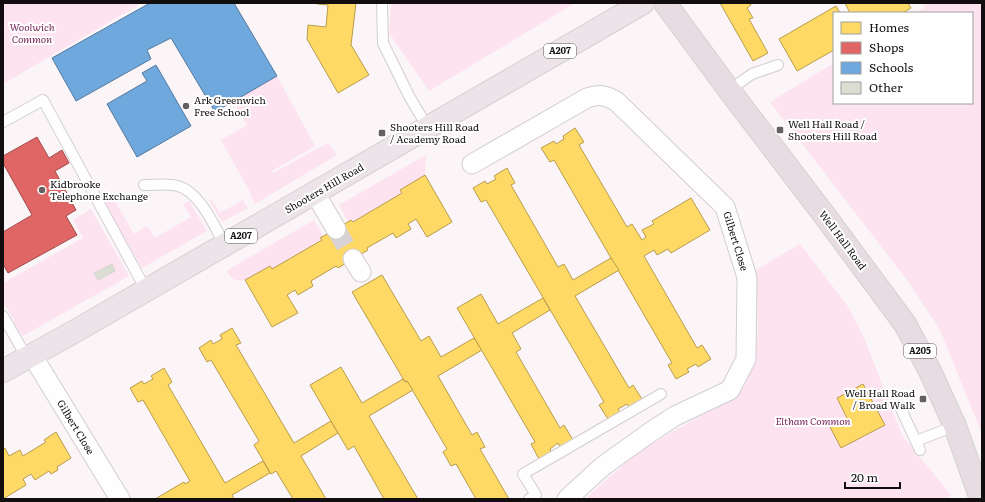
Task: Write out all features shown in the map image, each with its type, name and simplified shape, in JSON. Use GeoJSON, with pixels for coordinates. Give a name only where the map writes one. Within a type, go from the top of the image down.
{"type":"FeatureCollection","features":[{"type":"Feature","properties":{"kind":"highway","name":"Well Hall Road"},"geometry":{"type":"LineString","coordinates":[[665,3],[905,324],[929,369],[955,426],[981,499]]}},
{"type":"Feature","properties":{"kind":"main road","name":"Shooters Hill Road"},"geometry":{"type":"LineString","coordinates":[[3,371],[225,245],[643,3]]}},
{"type":"Feature","properties":{"kind":"street","name":"Gilbert Close"},"geometry":{"type":"LineString","coordinates":[[472,164],[587,98],[597,95],[607,96],[616,101],[725,207],[746,274],[746,359],[730,390],[675,416],[652,431],[603,466],[567,499]]}},
{"type":"Feature","properties":{"kind":"street"},"geometry":{"type":"LineString","coordinates":[[315,193],[336,229]]}},
{"type":"Feature","properties":{"kind":"street","name":"Gilbert Close"},"geometry":{"type":"LineString","coordinates":[[30,356],[120,499]]}},
{"type":"Feature","properties":{"kind":"lane"},"geometry":{"type":"LineString","coordinates":[[382,3],[383,43],[428,128]]}},
{"type":"Feature","properties":{"kind":"lane"},"geometry":{"type":"LineString","coordinates":[[729,90],[752,74],[778,65]]}},
{"type":"Feature","properties":{"kind":"lane"},"geometry":{"type":"LineString","coordinates":[[3,122],[43,100],[146,290]]}},
{"type":"Feature","properties":{"kind":"lane"},"geometry":{"type":"LineString","coordinates":[[144,185],[178,186],[193,194],[225,245]]}},
{"type":"Feature","properties":{"kind":"lane"},"geometry":{"type":"LineString","coordinates":[[3,316],[30,356]]}},
{"type":"Feature","properties":{"kind":"lane"},"geometry":{"type":"LineString","coordinates":[[529,499],[536,495],[523,474],[661,394]]}},
{"type":"Feature","properties":{"kind":"lane"},"geometry":{"type":"LineString","coordinates":[[900,407],[918,445],[955,426]]}},
{"type":"Feature","properties":{"kind":"green space","name":"Woolwich Common"},"geometry":{"type":"Polygon","coordinates":[[[3,3],[142,3],[3,84],[3,3]]]}},
{"type":"Feature","properties":{"kind":"green space"},"geometry":{"type":"Polygon","coordinates":[[[391,3],[575,3],[429,91],[389,33],[391,3]]]}},
{"type":"Feature","properties":{"kind":"green space"},"geometry":{"type":"Polygon","coordinates":[[[922,3],[982,3],[982,434],[940,330],[907,280],[770,102],[833,64],[833,104],[973,104],[973,12],[917,12],[925,7],[922,3]]]}},
{"type":"Feature","properties":{"kind":"green space"},"geometry":{"type":"Polygon","coordinates":[[[277,76],[315,146],[272,171],[273,173],[328,143],[337,155],[255,204],[221,140],[247,125],[233,101],[277,76]]]}},
{"type":"Feature","properties":{"kind":"green space"},"geometry":{"type":"Polygon","coordinates":[[[426,155],[425,175],[400,190],[402,193],[353,222],[351,220],[348,221],[339,205],[426,155]]]}},
{"type":"Feature","properties":{"kind":"green space"},"geometry":{"type":"Polygon","coordinates":[[[109,191],[134,234],[147,226],[155,238],[191,217],[183,204],[189,201],[207,231],[142,268],[100,196],[109,191]]]}},
{"type":"Feature","properties":{"kind":"green space"},"geometry":{"type":"Polygon","coordinates":[[[211,199],[220,213],[243,200],[248,208],[222,222],[209,200],[211,199]]]}},
{"type":"Feature","properties":{"kind":"green space"},"geometry":{"type":"Polygon","coordinates":[[[91,209],[129,276],[23,336],[18,331],[14,323],[15,322],[3,302],[3,283],[83,238],[73,220],[91,209]]]}},
{"type":"Feature","properties":{"kind":"green space"},"geometry":{"type":"Polygon","coordinates":[[[314,220],[323,236],[321,238],[322,240],[272,269],[270,266],[253,277],[242,281],[231,277],[226,271],[314,220]]]}},
{"type":"Feature","properties":{"kind":"green space","name":"Eltham Common"},"geometry":{"type":"Polygon","coordinates":[[[800,244],[847,305],[863,335],[902,435],[951,495],[948,499],[585,499],[640,450],[736,396],[746,384],[758,336],[756,270],[800,244]]]}},
{"type":"Feature","properties":{"kind":"building: Homes"},"geometry":{"type":"Polygon","coordinates":[[[317,3],[356,3],[351,45],[369,75],[338,93],[307,39],[308,25],[326,27],[328,5],[317,3]]]}},
{"type":"Feature","properties":{"kind":"building: Homes"},"geometry":{"type":"Polygon","coordinates":[[[720,3],[750,3],[751,5],[747,8],[753,18],[749,19],[768,53],[753,61],[720,3]]]}},
{"type":"Feature","properties":{"kind":"building: Homes"},"geometry":{"type":"Polygon","coordinates":[[[845,3],[908,3],[911,8],[905,12],[850,12],[845,3]]]}},
{"type":"Feature","properties":{"kind":"building: Homes"},"geometry":{"type":"Polygon","coordinates":[[[836,6],[839,12],[833,12],[833,51],[797,71],[779,39],[836,6]]]}},
{"type":"Feature","properties":{"kind":"building: Homes"},"geometry":{"type":"Polygon","coordinates":[[[575,128],[584,142],[579,145],[627,227],[632,224],[642,240],[646,237],[642,230],[654,224],[652,221],[691,198],[710,230],[671,253],[668,249],[657,255],[654,250],[644,256],[697,348],[702,345],[711,359],[698,367],[696,364],[687,369],[689,372],[676,379],[668,365],[672,363],[554,160],[550,162],[541,148],[554,141],[556,144],[564,139],[563,136],[575,128]]]}},
{"type":"Feature","properties":{"kind":"building: Homes"},"geometry":{"type":"Polygon","coordinates":[[[507,168],[515,183],[511,185],[558,267],[564,264],[573,280],[611,258],[619,270],[575,296],[629,388],[633,385],[642,399],[629,407],[627,404],[618,409],[620,412],[608,419],[599,405],[604,402],[486,200],[481,202],[473,188],[485,181],[487,184],[496,179],[494,176],[507,168]]]}},
{"type":"Feature","properties":{"kind":"building: Homes"},"geometry":{"type":"Polygon","coordinates":[[[425,175],[452,222],[427,237],[416,219],[408,224],[411,229],[396,238],[393,233],[367,248],[368,250],[338,268],[336,266],[311,281],[313,286],[298,295],[295,290],[287,295],[298,313],[272,327],[245,280],[270,266],[272,269],[322,240],[320,238],[351,220],[353,222],[402,193],[400,190],[425,175]]]}},
{"type":"Feature","properties":{"kind":"building: Homes"},"geometry":{"type":"Polygon","coordinates":[[[382,275],[421,341],[429,336],[441,357],[474,338],[482,350],[438,376],[472,435],[477,432],[485,447],[480,449],[509,499],[476,499],[456,464],[451,466],[443,452],[447,449],[407,381],[405,382],[352,292],[382,275]]]}},
{"type":"Feature","properties":{"kind":"building: Homes"},"geometry":{"type":"Polygon","coordinates":[[[481,294],[498,324],[543,298],[550,310],[512,333],[521,349],[516,352],[560,428],[564,425],[573,440],[560,447],[558,443],[550,449],[551,452],[539,459],[531,444],[535,442],[457,308],[481,294]]]}},
{"type":"Feature","properties":{"kind":"building: Homes"},"geometry":{"type":"Polygon","coordinates":[[[232,328],[241,343],[236,345],[294,443],[331,421],[338,433],[301,456],[326,499],[293,499],[276,471],[271,474],[254,445],[259,441],[211,360],[207,362],[199,348],[211,340],[213,344],[222,339],[220,335],[232,328]]]}},
{"type":"Feature","properties":{"kind":"building: Homes"},"geometry":{"type":"Polygon","coordinates":[[[341,367],[362,403],[403,379],[405,382],[407,381],[413,390],[369,416],[418,499],[384,499],[354,446],[348,450],[310,385],[341,367]]]}},
{"type":"Feature","properties":{"kind":"building: Homes"},"geometry":{"type":"Polygon","coordinates":[[[164,368],[172,382],[168,385],[225,483],[263,461],[270,473],[232,495],[234,499],[155,499],[184,482],[185,484],[190,481],[143,400],[138,402],[130,388],[142,381],[144,384],[153,379],[151,376],[164,368]]]}},
{"type":"Feature","properties":{"kind":"building: Homes"},"geometry":{"type":"Polygon","coordinates":[[[863,384],[885,425],[841,448],[830,427],[847,418],[837,398],[863,384]]]}},
{"type":"Feature","properties":{"kind":"building: Homes"},"geometry":{"type":"Polygon","coordinates":[[[56,432],[71,458],[57,467],[58,470],[51,474],[49,471],[35,480],[31,474],[23,479],[26,485],[3,499],[3,449],[5,448],[9,456],[20,450],[23,456],[46,442],[44,440],[56,432]]]}},
{"type":"Feature","properties":{"kind":"building: Shops","name":"Kidbrooke Telephone Exchange"},"geometry":{"type":"Polygon","coordinates":[[[37,137],[49,158],[62,150],[69,163],[55,171],[76,210],[66,216],[77,235],[8,273],[3,264],[3,232],[32,215],[3,163],[3,156],[37,137]]]}},
{"type":"Feature","properties":{"kind":"building: Schools"},"geometry":{"type":"Polygon","coordinates":[[[150,3],[234,3],[277,76],[215,112],[171,38],[147,50],[151,59],[76,101],[52,58],[150,3]]]}},
{"type":"Feature","properties":{"kind":"building: Schools"},"geometry":{"type":"Polygon","coordinates":[[[156,65],[191,126],[137,157],[107,104],[147,81],[142,73],[156,65]]]}},
{"type":"Feature","properties":{"kind":"building: Other"},"geometry":{"type":"Polygon","coordinates":[[[112,264],[115,271],[98,280],[94,273],[112,264]]]}},
{"type":"Feature","properties":{"kind":"tunnel"},"geometry":{"type":"LineString","coordinates":[[336,229],[353,259]]}},
{"type":"Feature","properties":{"kind":"place","name":"Ark Greenwich Free School"},"geometry":{"type":"Point","coordinates":[186,106]}},
{"type":"Feature","properties":{"kind":"place","name":"Well Hall Road / Shooters Hill Road"},"geometry":{"type":"Point","coordinates":[780,130]}},
{"type":"Feature","properties":{"kind":"place","name":"Shooters Hill Road / Academy Road"},"geometry":{"type":"Point","coordinates":[382,133]}},
{"type":"Feature","properties":{"kind":"place","name":"Kidbrooke Telephone Exchange"},"geometry":{"type":"Point","coordinates":[42,190]}},
{"type":"Feature","properties":{"kind":"place","name":"Well Hall Road / Broad Walk"},"geometry":{"type":"Point","coordinates":[923,399]}}]}
